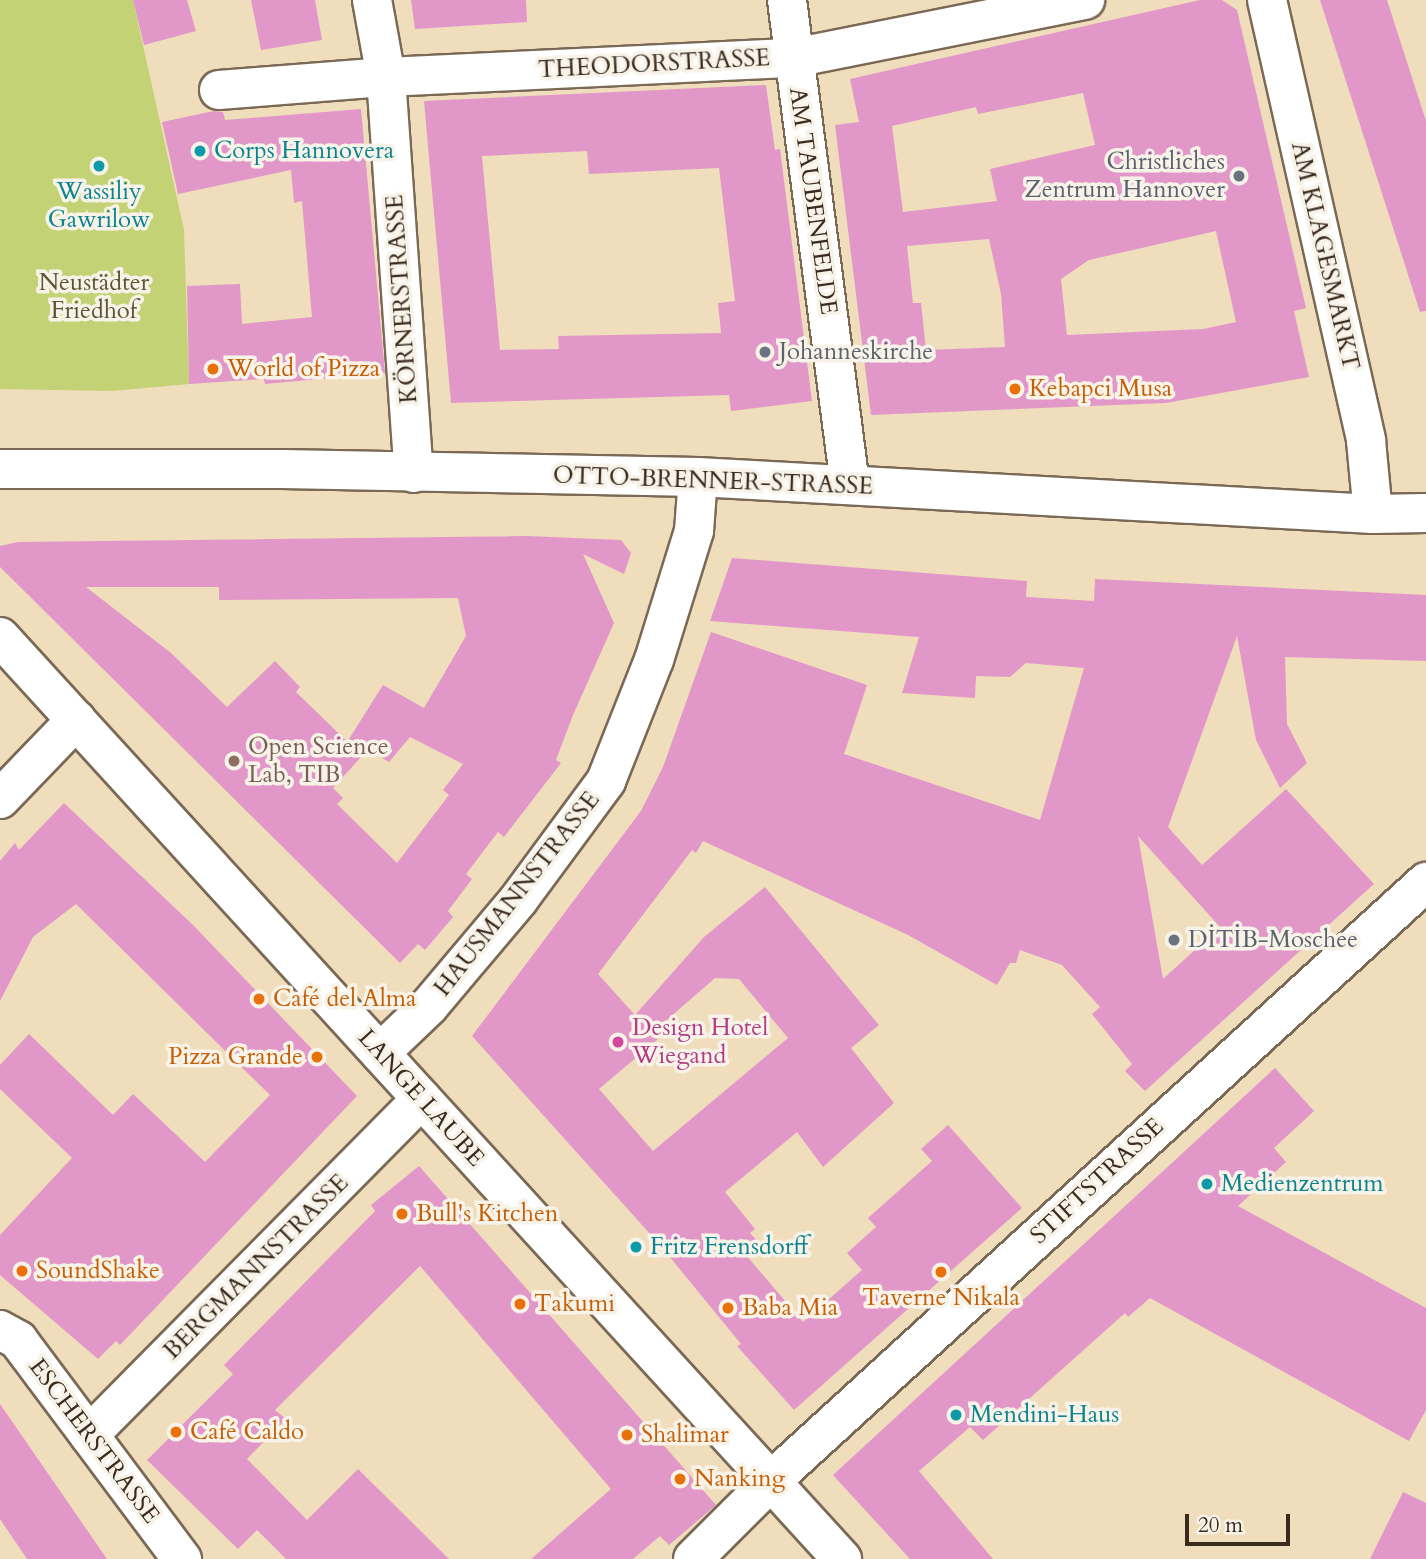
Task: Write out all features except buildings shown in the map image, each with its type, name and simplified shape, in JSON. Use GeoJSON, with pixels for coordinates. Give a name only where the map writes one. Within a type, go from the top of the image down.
{"type":"FeatureCollection","features":[{"type":"Feature","properties":{"kind":"street","name":"KÖRNERSTRASSE"},"geometry":{"type":"LineString","coordinates":[[372,0],[386,77],[414,473]]}},
{"type":"Feature","properties":{"kind":"street","name":"AM TAUBENFELDE"},"geometry":{"type":"LineString","coordinates":[[787,0],[850,484]]}},
{"type":"Feature","properties":{"kind":"street","name":"THEODORSTRASSE"},"geometry":{"type":"LineString","coordinates":[[219,90],[386,77],[794,58],[1085,0]]}},
{"type":"Feature","properties":{"kind":"street","name":"AM KLAGESMARKT"},"geometry":{"type":"LineString","coordinates":[[1267,0],[1364,429],[1373,514]]}},
{"type":"Feature","properties":{"kind":"street","name":"OTTO-BRENNER-STRASSE"},"geometry":{"type":"LineString","coordinates":[[0,469],[698,477],[1373,514],[1426,513]]}},
{"type":"Feature","properties":{"kind":"street","name":"HAUSMANNSTRASSE"},"geometry":{"type":"LineString","coordinates":[[380,1053],[429,1006],[519,899],[606,781],[654,660],[694,531],[698,477]]}},
{"type":"Feature","properties":{"kind":"street","name":"LANGE LAUBE"},"geometry":{"type":"LineString","coordinates":[[0,637],[842,1559]]}},
{"type":"Feature","properties":{"kind":"street"},"geometry":{"type":"LineString","coordinates":[[0,799],[76,720]]}},
{"type":"Feature","properties":{"kind":"street","name":"STIFTSTRASSE"},"geometry":{"type":"LineString","coordinates":[[771,1481],[1426,882]]}},
{"type":"Feature","properties":{"kind":"street","name":"BERGMANNSTRASSE"},"geometry":{"type":"LineString","coordinates":[[89,1435],[422,1099]]}},
{"type":"Feature","properties":{"kind":"street","name":"ESCHERSTRASSE"},"geometry":{"type":"LineString","coordinates":[[0,1330],[19,1340],[182,1559]]}},
{"type":"Feature","properties":{"kind":"street"},"geometry":{"type":"LineString","coordinates":[[693,1559],[771,1481]]}},
{"type":"Feature","properties":{"kind":"green space","name":"Neustädter Friedhof"},"geometry":{"type":"Polygon","coordinates":[[[0,0],[133,0],[184,230],[189,384],[112,391],[0,389],[0,0]]]}},
{"type":"Feature","properties":{"kind":"place","name":"Corps Hannovera"},"geometry":{"type":"Point","coordinates":[200,151]}},
{"type":"Feature","properties":{"kind":"place","name":"Wassiliy Gawrilow"},"geometry":{"type":"Point","coordinates":[99,166]}},
{"type":"Feature","properties":{"kind":"place","name":"Christliches Zentrum Hannover"},"geometry":{"type":"Point","coordinates":[1239,176]}},
{"type":"Feature","properties":{"kind":"place","name":"Johanneskirche"},"geometry":{"type":"Point","coordinates":[765,352]}},
{"type":"Feature","properties":{"kind":"place","name":"World of Pizza"},"geometry":{"type":"Point","coordinates":[213,369]}},
{"type":"Feature","properties":{"kind":"place","name":"Kebapci Musa"},"geometry":{"type":"Point","coordinates":[1015,389]}},
{"type":"Feature","properties":{"kind":"place","name":"Open Science Lab, TIB"},"geometry":{"type":"Point","coordinates":[234,761]}},
{"type":"Feature","properties":{"kind":"place","name":"DİTİB-Moschee"},"geometry":{"type":"Point","coordinates":[1174,940]}},
{"type":"Feature","properties":{"kind":"place","name":"Café del Alma"},"geometry":{"type":"Point","coordinates":[259,999]}},
{"type":"Feature","properties":{"kind":"place","name":"Design Hotel Wiegand"},"geometry":{"type":"Point","coordinates":[618,1042]}},
{"type":"Feature","properties":{"kind":"place","name":"Pizza Grande"},"geometry":{"type":"Point","coordinates":[317,1057]}},
{"type":"Feature","properties":{"kind":"place","name":"Medienzentrum"},"geometry":{"type":"Point","coordinates":[1207,1184]}},
{"type":"Feature","properties":{"kind":"place","name":"Bull's Kitchen"},"geometry":{"type":"Point","coordinates":[402,1214]}},
{"type":"Feature","properties":{"kind":"place","name":"Fritz Frensdorff"},"geometry":{"type":"Point","coordinates":[636,1247]}},
{"type":"Feature","properties":{"kind":"place","name":"SoundShake"},"geometry":{"type":"Point","coordinates":[22,1271]}},
{"type":"Feature","properties":{"kind":"place","name":"Taverne Nikala"},"geometry":{"type":"Point","coordinates":[941,1272]}},
{"type":"Feature","properties":{"kind":"place","name":"Takumi"},"geometry":{"type":"Point","coordinates":[520,1304]}},
{"type":"Feature","properties":{"kind":"place","name":"Baba Mia"},"geometry":{"type":"Point","coordinates":[728,1308]}},
{"type":"Feature","properties":{"kind":"place","name":"Mendini-Haus"},"geometry":{"type":"Point","coordinates":[956,1415]}},
{"type":"Feature","properties":{"kind":"place","name":"Café Caldo"},"geometry":{"type":"Point","coordinates":[176,1432]}},
{"type":"Feature","properties":{"kind":"place","name":"Shalimar"},"geometry":{"type":"Point","coordinates":[627,1435]}},
{"type":"Feature","properties":{"kind":"place","name":"Nanking"},"geometry":{"type":"Point","coordinates":[680,1479]}}]}
